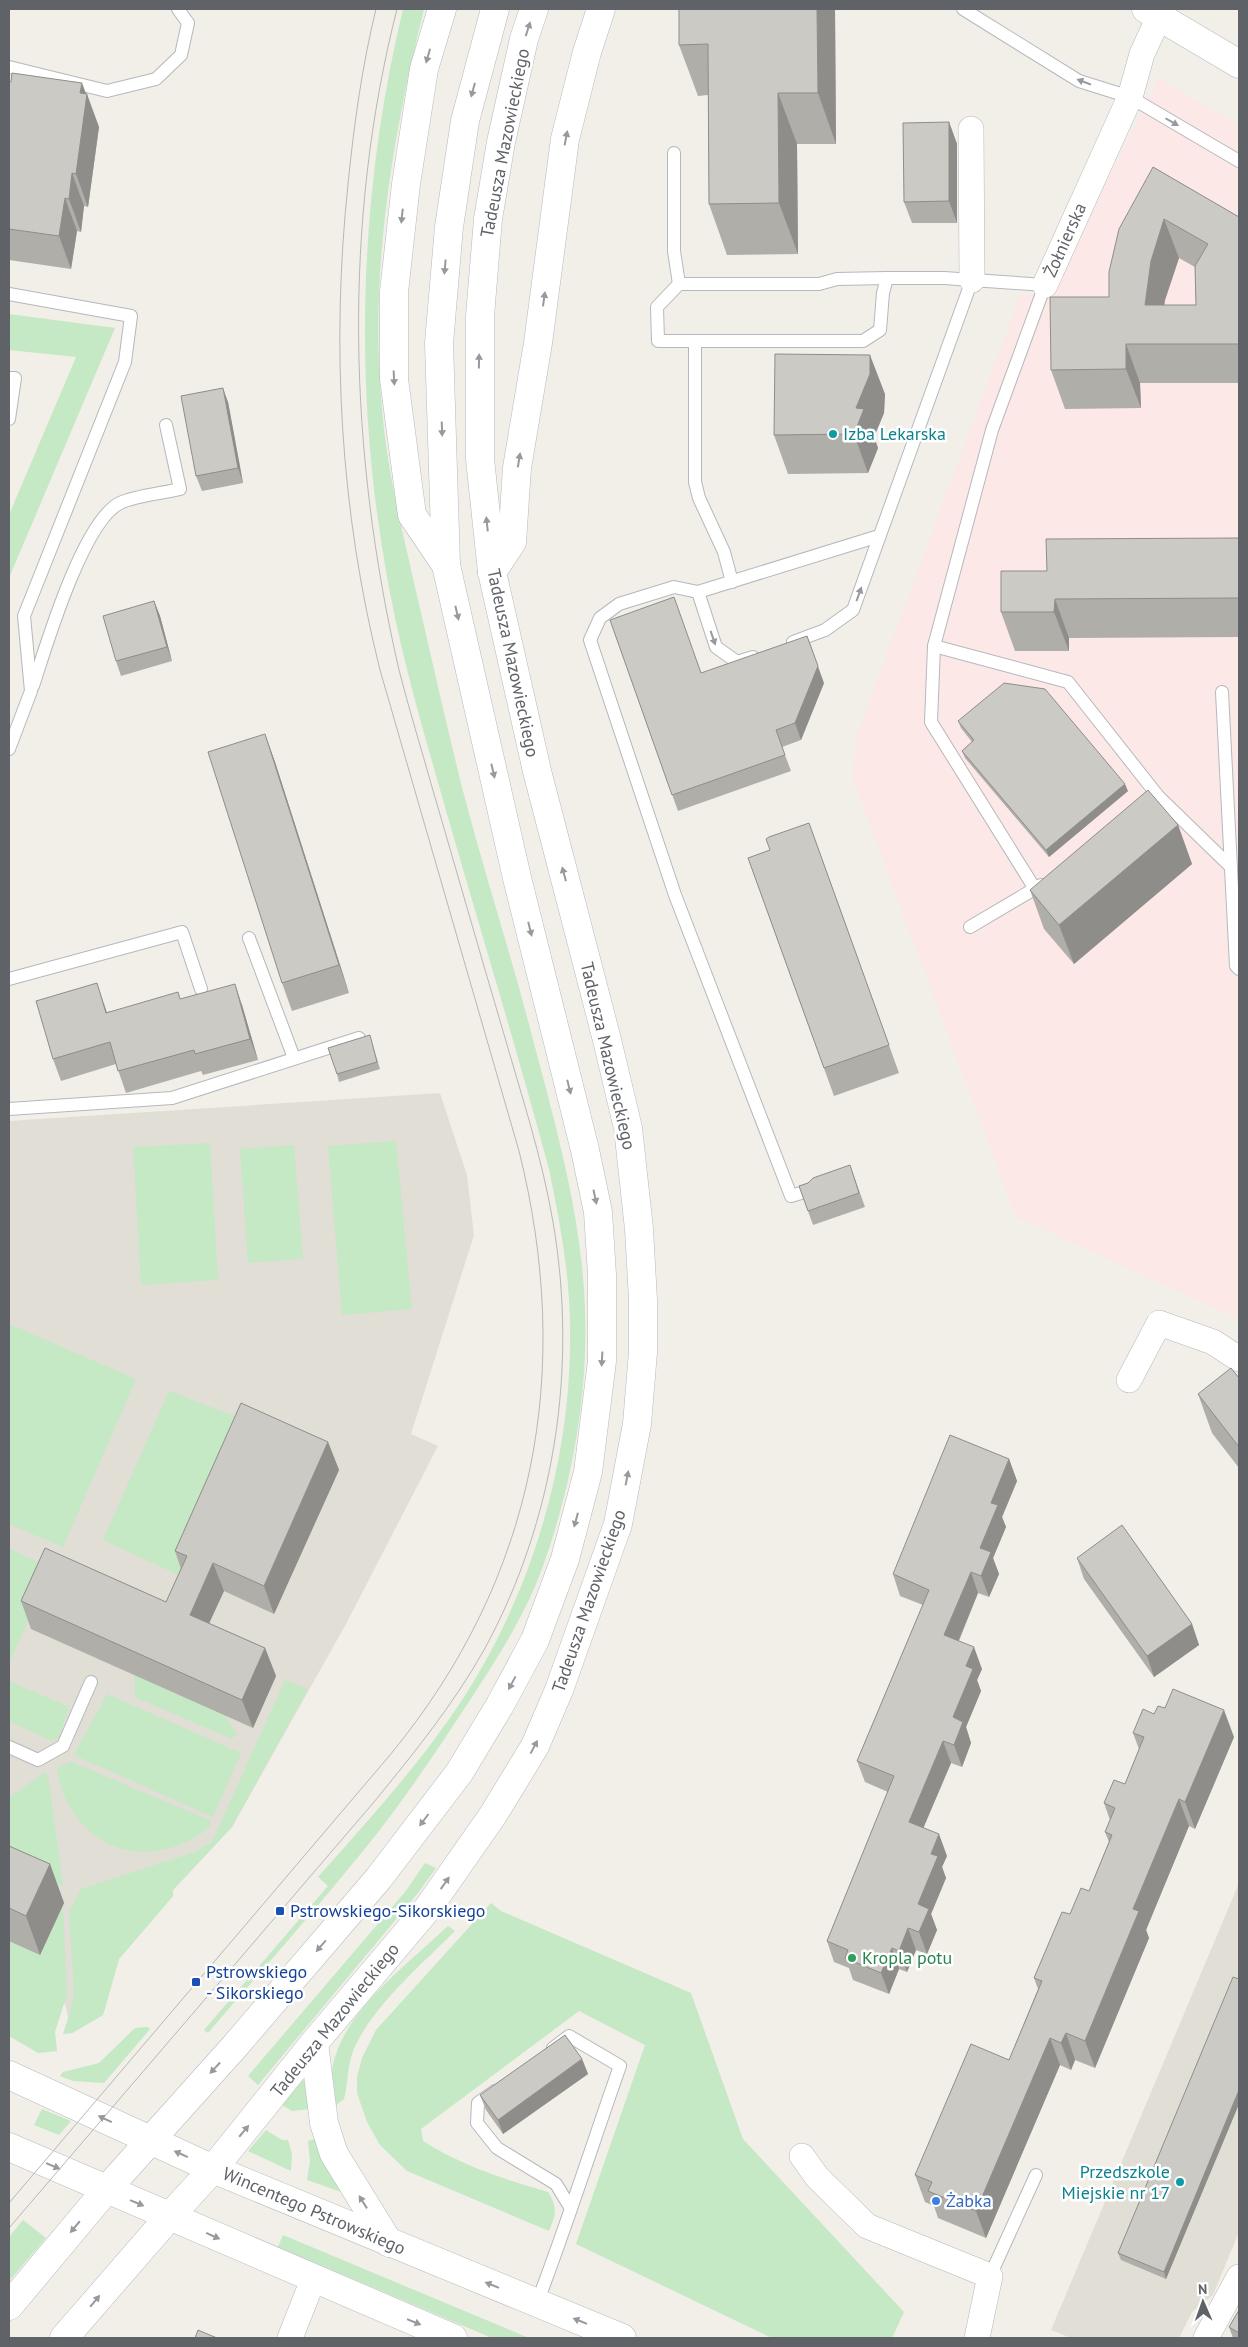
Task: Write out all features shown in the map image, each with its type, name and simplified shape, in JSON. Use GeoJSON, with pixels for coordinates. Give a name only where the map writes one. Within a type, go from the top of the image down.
{"type":"FeatureCollection","features":[{"type":"Feature","properties":{"kind":"street"},"geometry":{"type":"LineString","coordinates":[[442,9],[424,69],[406,184],[394,292],[394,379],[412,515],[446,565]]}},
{"type":"Feature","properties":{"kind":"street","name":"Tadeusza Mazowieckiego"},"geometry":{"type":"LineString","coordinates":[[9,2306],[149,2140],[235,2046],[378,1879],[460,1773],[535,1640],[566,1559],[588,1472],[602,1361],[602,1275],[598,1212],[585,1150],[517,878],[446,565],[439,343],[449,227],[465,121],[495,9]]}},
{"type":"Feature","properties":{"kind":"street","name":"Tadeusza Mazowieckiego"},"geometry":{"type":"LineString","coordinates":[[64,2338],[213,2169],[314,2043],[428,1908],[493,1815],[535,1746],[559,1690],[618,1524],[637,1424],[643,1352],[640,1229],[628,1128],[608,1040],[537,771],[492,572],[480,459],[480,316],[488,220],[501,142],[524,39],[534,9]]}},
{"type":"Feature","properties":{"kind":"street"},"geometry":{"type":"LineString","coordinates":[[492,572],[512,542],[517,468],[538,343],[566,139],[587,52],[601,9]]}},
{"type":"Feature","properties":{"kind":"street","name":"Żołnierska"},"geometry":{"type":"LineString","coordinates":[[1045,285],[1130,97],[1142,54],[1163,15],[1239,64]]}},
{"type":"Feature","properties":{"kind":"street"},"geometry":{"type":"LineString","coordinates":[[971,129],[972,280]]}},
{"type":"Feature","properties":{"kind":"street"},"geometry":{"type":"LineString","coordinates":[[1129,1380],[1159,1323],[1212,1342],[1239,1359]]}},
{"type":"Feature","properties":{"kind":"street"},"geometry":{"type":"LineString","coordinates":[[314,2043],[324,2123],[334,2154],[389,2243]]}},
{"type":"Feature","properties":{"kind":"street","name":"Wincentego Pstrowskiego"},"geometry":{"type":"LineString","coordinates":[[9,2075],[213,2169],[622,2338]]}},
{"type":"Feature","properties":{"kind":"street"},"geometry":{"type":"LineString","coordinates":[[9,2147],[313,2280],[453,2338]]}},
{"type":"Feature","properties":{"kind":"street"},"geometry":{"type":"LineString","coordinates":[[802,2156],[816,2177],[867,2226],[990,2276],[977,2338]]}},
{"type":"Feature","properties":{"kind":"street"},"geometry":{"type":"LineString","coordinates":[[1206,2338],[1239,2277]]}},
{"type":"Feature","properties":{"kind":"street"},"geometry":{"type":"LineString","coordinates":[[290,2338],[313,2280]]}},
{"type":"Feature","properties":{"kind":"lane"},"geometry":{"type":"LineString","coordinates":[[9,67],[107,91],[156,78],[181,56],[188,22],[178,9]]}},
{"type":"Feature","properties":{"kind":"lane"},"geometry":{"type":"LineString","coordinates":[[962,9],[1079,81],[1130,97],[1239,161]]}},
{"type":"Feature","properties":{"kind":"lane"},"geometry":{"type":"LineString","coordinates":[[674,153],[674,252],[679,284],[658,307],[658,341],[863,341],[880,330],[883,293],[887,278]]}},
{"type":"Feature","properties":{"kind":"lane","name":"Żołnierska"},"geometry":{"type":"LineString","coordinates":[[679,284],[819,284],[837,279],[887,278],[972,280],[1045,285]]}},
{"type":"Feature","properties":{"kind":"lane"},"geometry":{"type":"LineString","coordinates":[[785,646],[825,630],[853,610],[972,280]]}},
{"type":"Feature","properties":{"kind":"lane"},"geometry":{"type":"LineString","coordinates":[[1035,890],[931,722],[934,646],[992,430],[1045,285]]}},
{"type":"Feature","properties":{"kind":"lane"},"geometry":{"type":"LineString","coordinates":[[9,294],[131,316],[124,362],[24,616],[31,691]]}},
{"type":"Feature","properties":{"kind":"lane"},"geometry":{"type":"LineString","coordinates":[[695,341],[695,482],[699,498],[724,552],[732,582]]}},
{"type":"Feature","properties":{"kind":"lane"},"geometry":{"type":"LineString","coordinates":[[9,378],[15,378],[9,419]]}},
{"type":"Feature","properties":{"kind":"lane"},"geometry":{"type":"LineString","coordinates":[[9,749],[31,691],[59,606],[97,526],[120,503],[180,489],[166,425]]}},
{"type":"Feature","properties":{"kind":"lane"},"geometry":{"type":"LineString","coordinates":[[812,1190],[791,1196],[675,895],[590,640],[600,618],[619,604],[674,587],[698,592],[879,536]]}},
{"type":"Feature","properties":{"kind":"lane"},"geometry":{"type":"LineString","coordinates":[[698,592],[716,647],[737,662],[769,651]]}},
{"type":"Feature","properties":{"kind":"lane"},"geometry":{"type":"LineString","coordinates":[[934,646],[1068,682],[1158,796],[1231,867]]}},
{"type":"Feature","properties":{"kind":"lane"},"geometry":{"type":"LineString","coordinates":[[1222,692],[1236,966],[1239,969]]}},
{"type":"Feature","properties":{"kind":"lane"},"geometry":{"type":"LineString","coordinates":[[1135,814],[1158,796]]}},
{"type":"Feature","properties":{"kind":"lane"},"geometry":{"type":"LineString","coordinates":[[970,927],[1035,890],[1051,878]]}},
{"type":"Feature","properties":{"kind":"lane"},"geometry":{"type":"LineString","coordinates":[[9,979],[182,932],[201,989]]}},
{"type":"Feature","properties":{"kind":"lane"},"geometry":{"type":"LineString","coordinates":[[249,938],[294,1058]]}},
{"type":"Feature","properties":{"kind":"lane"},"geometry":{"type":"LineString","coordinates":[[9,1108],[172,1098],[359,1038]]}},
{"type":"Feature","properties":{"kind":"lane"},"geometry":{"type":"LineString","coordinates":[[9,1747],[38,1760],[63,1746],[91,1682]]}},
{"type":"Feature","properties":{"kind":"lane"},"geometry":{"type":"LineString","coordinates":[[537,2304],[560,2244],[570,2206],[620,2066],[569,2036],[546,2053]]}},
{"type":"Feature","properties":{"kind":"lane"},"geometry":{"type":"LineString","coordinates":[[509,2081],[478,2103],[477,2123],[497,2148],[556,2184],[570,2206]]}},
{"type":"Feature","properties":{"kind":"lane"},"geometry":{"type":"LineString","coordinates":[[990,2276],[1036,2175]]}},
{"type":"Feature","properties":{"kind":"shaded area"},"geometry":{"type":"Polygon","coordinates":[[[1159,78],[1239,126],[1239,1319],[1016,1217],[852,777],[857,735],[1020,295],[1049,295],[1159,78]]]}},
{"type":"Feature","properties":{"kind":"shaded area"},"geometry":{"type":"Polygon","coordinates":[[[440,1093],[467,1175],[474,1235],[411,1434],[438,1446],[346,1624],[232,1827],[173,1890],[173,1896],[119,1959],[103,2015],[72,2033],[65,2004],[9,2005],[9,1121],[440,1093]]]}},
{"type":"Feature","properties":{"kind":"shaded area"},"geometry":{"type":"Polygon","coordinates":[[[1239,1883],[1239,2232],[1213,2295],[1192,2312],[1179,2338],[1071,2338],[1051,2330],[1239,1883]]]}},
{"type":"Feature","properties":{"kind":"green space"},"geometry":{"type":"Polygon","coordinates":[[[403,9],[424,9],[412,58],[393,157],[381,257],[379,358],[384,432],[402,529],[457,767],[540,1066],[573,1204],[579,1239],[585,1310],[584,1375],[581,1407],[570,1472],[543,1566],[520,1618],[501,1651],[432,1758],[377,1833],[325,1897],[208,2033],[204,2030],[328,1886],[318,1877],[420,1758],[474,1681],[516,1599],[533,1556],[557,1466],[565,1421],[569,1375],[570,1309],[564,1249],[549,1169],[413,693],[392,602],[375,501],[365,360],[370,218],[377,148],[388,78],[403,9]]]}},
{"type":"Feature","properties":{"kind":"green space"},"geometry":{"type":"Polygon","coordinates":[[[9,314],[115,328],[9,578],[9,515],[76,357],[9,350],[9,314]]]}},
{"type":"Feature","properties":{"kind":"green space"},"geometry":{"type":"Polygon","coordinates":[[[396,1141],[412,1309],[342,1315],[328,1146],[396,1141]]]}},
{"type":"Feature","properties":{"kind":"green space"},"geometry":{"type":"Polygon","coordinates":[[[210,1143],[218,1280],[141,1285],[133,1147],[210,1143]]]}},
{"type":"Feature","properties":{"kind":"green space"},"geometry":{"type":"Polygon","coordinates":[[[294,1145],[303,1259],[248,1263],[240,1149],[294,1145]]]}},
{"type":"Feature","properties":{"kind":"green space"},"geometry":{"type":"Polygon","coordinates":[[[9,1324],[136,1379],[63,1547],[9,1524],[9,1324]]]}},
{"type":"Feature","properties":{"kind":"green space"},"geometry":{"type":"Polygon","coordinates":[[[169,1391],[248,1421],[185,1578],[103,1540],[169,1391]]]}},
{"type":"Feature","properties":{"kind":"green space"},"geometry":{"type":"Polygon","coordinates":[[[9,1548],[51,1569],[9,1663],[9,1548]]]}},
{"type":"Feature","properties":{"kind":"green space"},"geometry":{"type":"Polygon","coordinates":[[[134,1675],[224,1715],[237,1734],[232,1739],[135,1697],[134,1675]]]}},
{"type":"Feature","properties":{"kind":"green space"},"geometry":{"type":"Polygon","coordinates":[[[285,1680],[308,1689],[232,1827],[173,1890],[173,1896],[119,1959],[103,2015],[72,2033],[63,2034],[74,1993],[69,1912],[81,1889],[195,1852],[212,1842],[285,1680]]]}},
{"type":"Feature","properties":{"kind":"green space"},"geometry":{"type":"Polygon","coordinates":[[[9,1681],[69,1707],[59,1738],[52,1741],[9,1721],[9,1681]]]}},
{"type":"Feature","properties":{"kind":"green space"},"geometry":{"type":"Polygon","coordinates":[[[107,1694],[241,1753],[213,1817],[74,1755],[107,1694]]]}},
{"type":"Feature","properties":{"kind":"green space"},"geometry":{"type":"Polygon","coordinates":[[[70,1761],[209,1820],[211,1825],[201,1834],[185,1843],[150,1852],[134,1852],[105,1842],[81,1823],[63,1792],[57,1769],[70,1761]]]}},
{"type":"Feature","properties":{"kind":"green space"},"geometry":{"type":"Polygon","coordinates":[[[45,1772],[48,1774],[63,1886],[9,1861],[9,1798],[45,1772]]]}},
{"type":"Feature","properties":{"kind":"green space"},"geometry":{"type":"Polygon","coordinates":[[[425,1863],[436,1868],[418,1893],[258,2085],[248,2076],[405,1892],[425,1863]]]}},
{"type":"Feature","properties":{"kind":"green space"},"geometry":{"type":"Polygon","coordinates":[[[491,1903],[501,1911],[691,1993],[743,2139],[904,2312],[892,2338],[772,2338],[576,2244],[645,2045],[579,2011],[421,2129],[423,2141],[453,2158],[499,2177],[548,2192],[555,2207],[549,2231],[407,2171],[380,2145],[367,2122],[357,2093],[357,2077],[362,2058],[376,2030],[491,1903]]]}},
{"type":"Feature","properties":{"kind":"green space"},"geometry":{"type":"Polygon","coordinates":[[[63,1906],[67,1994],[55,2032],[57,2051],[38,2053],[9,2036],[9,1941],[40,1955],[63,1906]]]}},
{"type":"Feature","properties":{"kind":"green space"},"geometry":{"type":"Polygon","coordinates":[[[448,1926],[455,1931],[397,1988],[370,2021],[360,2037],[350,2060],[344,2099],[335,2106],[332,2072],[337,2051],[347,2030],[377,1992],[448,1926]]]}},
{"type":"Feature","properties":{"kind":"green space"},"geometry":{"type":"Polygon","coordinates":[[[147,2027],[150,2029],[104,2083],[73,2081],[60,2076],[63,2072],[99,2063],[135,2028],[147,2027]]]}},
{"type":"Feature","properties":{"kind":"green space"},"geometry":{"type":"Polygon","coordinates":[[[305,2078],[310,2109],[292,2111],[282,2105],[305,2078]]]}},
{"type":"Feature","properties":{"kind":"green space"},"geometry":{"type":"Polygon","coordinates":[[[42,2109],[71,2121],[59,2135],[34,2125],[42,2109]]]}},
{"type":"Feature","properties":{"kind":"green space"},"geometry":{"type":"Polygon","coordinates":[[[266,2130],[282,2140],[288,2140],[292,2154],[291,2171],[248,2151],[266,2130]]]}},
{"type":"Feature","properties":{"kind":"green space"},"geometry":{"type":"Polygon","coordinates":[[[315,2139],[344,2193],[307,2180],[310,2161],[308,2141],[315,2139]]]}},
{"type":"Feature","properties":{"kind":"green space"},"geometry":{"type":"Polygon","coordinates":[[[23,2220],[46,2238],[9,2281],[9,2237],[23,2220]]]}},
{"type":"Feature","properties":{"kind":"green space"},"geometry":{"type":"Polygon","coordinates":[[[283,2235],[529,2338],[492,2338],[278,2247],[283,2235]]]}},
{"type":"Feature","properties":{"kind":"building"},"geometry":{"type":"Polygon","coordinates":[[[679,9],[817,9],[818,93],[778,93],[779,203],[709,204],[708,44],[679,45],[679,9]]]}},
{"type":"Feature","properties":{"kind":"building"},"geometry":{"type":"Polygon","coordinates":[[[12,73],[82,83],[80,93],[87,94],[76,174],[72,173],[69,199],[65,198],[59,236],[9,229],[9,82],[11,82],[12,73]]]}},
{"type":"Feature","properties":{"kind":"building"},"geometry":{"type":"Polygon","coordinates":[[[949,122],[949,201],[904,202],[903,123],[949,122]]]}},
{"type":"Feature","properties":{"kind":"building"},"geometry":{"type":"Polygon","coordinates":[[[1153,167],[1239,217],[1239,344],[1126,344],[1126,369],[1051,370],[1050,297],[1109,297],[1109,272],[1119,229],[1153,167]],[[1164,219],[1151,261],[1145,305],[1196,305],[1195,266],[1208,244],[1164,219]]]}},
{"type":"Feature","properties":{"kind":"building"},"geometry":{"type":"Polygon","coordinates":[[[775,354],[870,355],[870,374],[856,408],[864,409],[854,434],[774,435],[775,354]]]}},
{"type":"Feature","properties":{"kind":"building"},"geometry":{"type":"Polygon","coordinates":[[[223,388],[238,468],[196,476],[181,396],[223,388]]]}},
{"type":"Feature","properties":{"kind":"building"},"geometry":{"type":"Polygon","coordinates":[[[1239,538],[1239,598],[1055,599],[1054,612],[1001,612],[1001,571],[1047,571],[1046,539],[1239,538]]]}},
{"type":"Feature","properties":{"kind":"building"},"geometry":{"type":"Polygon","coordinates":[[[674,597],[701,673],[807,636],[818,666],[795,723],[776,730],[785,755],[672,795],[610,620],[674,597]]]}},
{"type":"Feature","properties":{"kind":"building"},"geometry":{"type":"Polygon","coordinates":[[[154,601],[167,647],[116,661],[103,616],[154,601]]]}},
{"type":"Feature","properties":{"kind":"building"},"geometry":{"type":"Polygon","coordinates":[[[1004,683],[1045,689],[1125,784],[1046,850],[962,751],[974,740],[958,721],[1004,683]]]}},
{"type":"Feature","properties":{"kind":"building"},"geometry":{"type":"Polygon","coordinates":[[[265,734],[339,965],[282,983],[208,752],[265,734]]]}},
{"type":"Feature","properties":{"kind":"building"},"geometry":{"type":"Polygon","coordinates":[[[1148,790],[1178,825],[1059,925],[1030,890],[1148,790]]]}},
{"type":"Feature","properties":{"kind":"building"},"geometry":{"type":"Polygon","coordinates":[[[809,823],[889,1045],[824,1068],[748,858],[770,850],[766,839],[769,837],[809,823]]]}},
{"type":"Feature","properties":{"kind":"building"},"geometry":{"type":"Polygon","coordinates":[[[97,983],[106,1013],[178,992],[180,999],[235,984],[250,1039],[195,1054],[194,1050],[118,1071],[110,1042],[53,1059],[36,1001],[97,983]]]}},
{"type":"Feature","properties":{"kind":"building"},"geometry":{"type":"Polygon","coordinates":[[[370,1035],[377,1062],[337,1074],[328,1048],[370,1035]]]}},
{"type":"Feature","properties":{"kind":"building"},"geometry":{"type":"Polygon","coordinates":[[[850,1165],[859,1193],[808,1211],[799,1186],[808,1183],[813,1178],[850,1165]]]}},
{"type":"Feature","properties":{"kind":"building"},"geometry":{"type":"Polygon","coordinates":[[[1231,1368],[1239,1378],[1239,1447],[1198,1394],[1231,1368]]]}},
{"type":"Feature","properties":{"kind":"building"},"geometry":{"type":"Polygon","coordinates":[[[241,1403],[328,1442],[264,1586],[213,1563],[190,1615],[265,1648],[242,1700],[21,1601],[45,1548],[166,1602],[187,1556],[175,1551],[241,1403]]]}},
{"type":"Feature","properties":{"kind":"building"},"geometry":{"type":"Polygon","coordinates":[[[950,1435],[1009,1459],[991,1503],[998,1505],[980,1548],[991,1552],[981,1576],[971,1572],[944,1635],[974,1647],[966,1666],[973,1669],[953,1717],[963,1722],[954,1745],[943,1741],[909,1822],[939,1834],[931,1854],[938,1856],[918,1904],[929,1909],[919,1932],[908,1928],[899,1951],[892,1948],[881,1973],[845,1958],[848,1950],[827,1941],[894,1776],[857,1761],[929,1590],[893,1574],[950,1435]]]}},
{"type":"Feature","properties":{"kind":"building"},"geometry":{"type":"Polygon","coordinates":[[[1122,1525],[1192,1624],[1147,1656],[1077,1558],[1122,1525]]]}},
{"type":"Feature","properties":{"kind":"building"},"geometry":{"type":"Polygon","coordinates":[[[1173,1689],[1224,1710],[1185,1802],[1179,1799],[1133,1909],[1139,1911],[1085,2041],[1066,2033],[1061,2043],[1050,2038],[976,2211],[928,2191],[932,2182],[915,2175],[971,2044],[1009,2060],[1042,1981],[1034,1978],[1062,1912],[1070,1914],[1081,1888],[1089,1891],[1112,1835],[1105,1832],[1115,1808],[1104,1803],[1114,1780],[1125,1784],[1144,1737],[1133,1733],[1143,1709],[1154,1714],[1158,1706],[1165,1708],[1173,1689]]]}},
{"type":"Feature","properties":{"kind":"building"},"geometry":{"type":"Polygon","coordinates":[[[9,1846],[50,1864],[26,1916],[9,1908],[9,1846]]]}},
{"type":"Feature","properties":{"kind":"building","name":"Przedszkole Miejskie nr 17"},"geometry":{"type":"Polygon","coordinates":[[[1233,1977],[1239,1979],[1239,2090],[1164,2272],[1118,2253],[1233,1977]]]}},
{"type":"Feature","properties":{"kind":"building"},"geometry":{"type":"Polygon","coordinates":[[[565,2035],[582,2059],[498,2120],[480,2095],[565,2035]]]}},
{"type":"Feature","properties":{"kind":"building"},"geometry":{"type":"Polygon","coordinates":[[[1239,2310],[1239,2333],[1229,2327],[1239,2310]]]}},
{"type":"Feature","properties":{"kind":"building"},"geometry":{"type":"Polygon","coordinates":[[[198,2330],[217,2338],[195,2338],[198,2330]]]}},
{"type":"Feature","properties":{"kind":"tram line"},"geometry":{"type":"LineString","coordinates":[[9,2203],[390,1755],[440,1687],[479,1617],[509,1544],[530,1469],[541,1392],[543,1313],[535,1233],[519,1151],[380,670],[366,610],[348,489],[340,367],[343,245],[356,118],[376,9]]}},
{"type":"Feature","properties":{"kind":"tram line"},"geometry":{"type":"LineString","coordinates":[[9,2228],[374,1802],[446,1709],[484,1650],[508,1600],[528,1549],[544,1496],[554,1442],[561,1387],[563,1332],[560,1277],[553,1222],[531,1126],[399,670],[382,588],[370,506],[362,422],[359,339],[360,256],[367,173],[379,91],[397,9]]}},
{"type":"Feature","properties":{"kind":"place","name":"Izba Lekarska"},"geometry":{"type":"Point","coordinates":[833,434]}},
{"type":"Feature","properties":{"kind":"place","name":"Pstrowskiego-Sikorskiego"},"geometry":{"type":"Point","coordinates":[280,1911]}},
{"type":"Feature","properties":{"kind":"place","name":"Kropla potu"},"geometry":{"type":"Point","coordinates":[852,1958]}},
{"type":"Feature","properties":{"kind":"place","name":"Pstrowskiego - Sikorskiego"},"geometry":{"type":"Point","coordinates":[196,1982]}},
{"type":"Feature","properties":{"kind":"place","name":"Przedszkole Miejskie nr 17"},"geometry":{"type":"Point","coordinates":[1180,2182]}},
{"type":"Feature","properties":{"kind":"place","name":"Żabka"},"geometry":{"type":"Point","coordinates":[936,2201]}}]}
